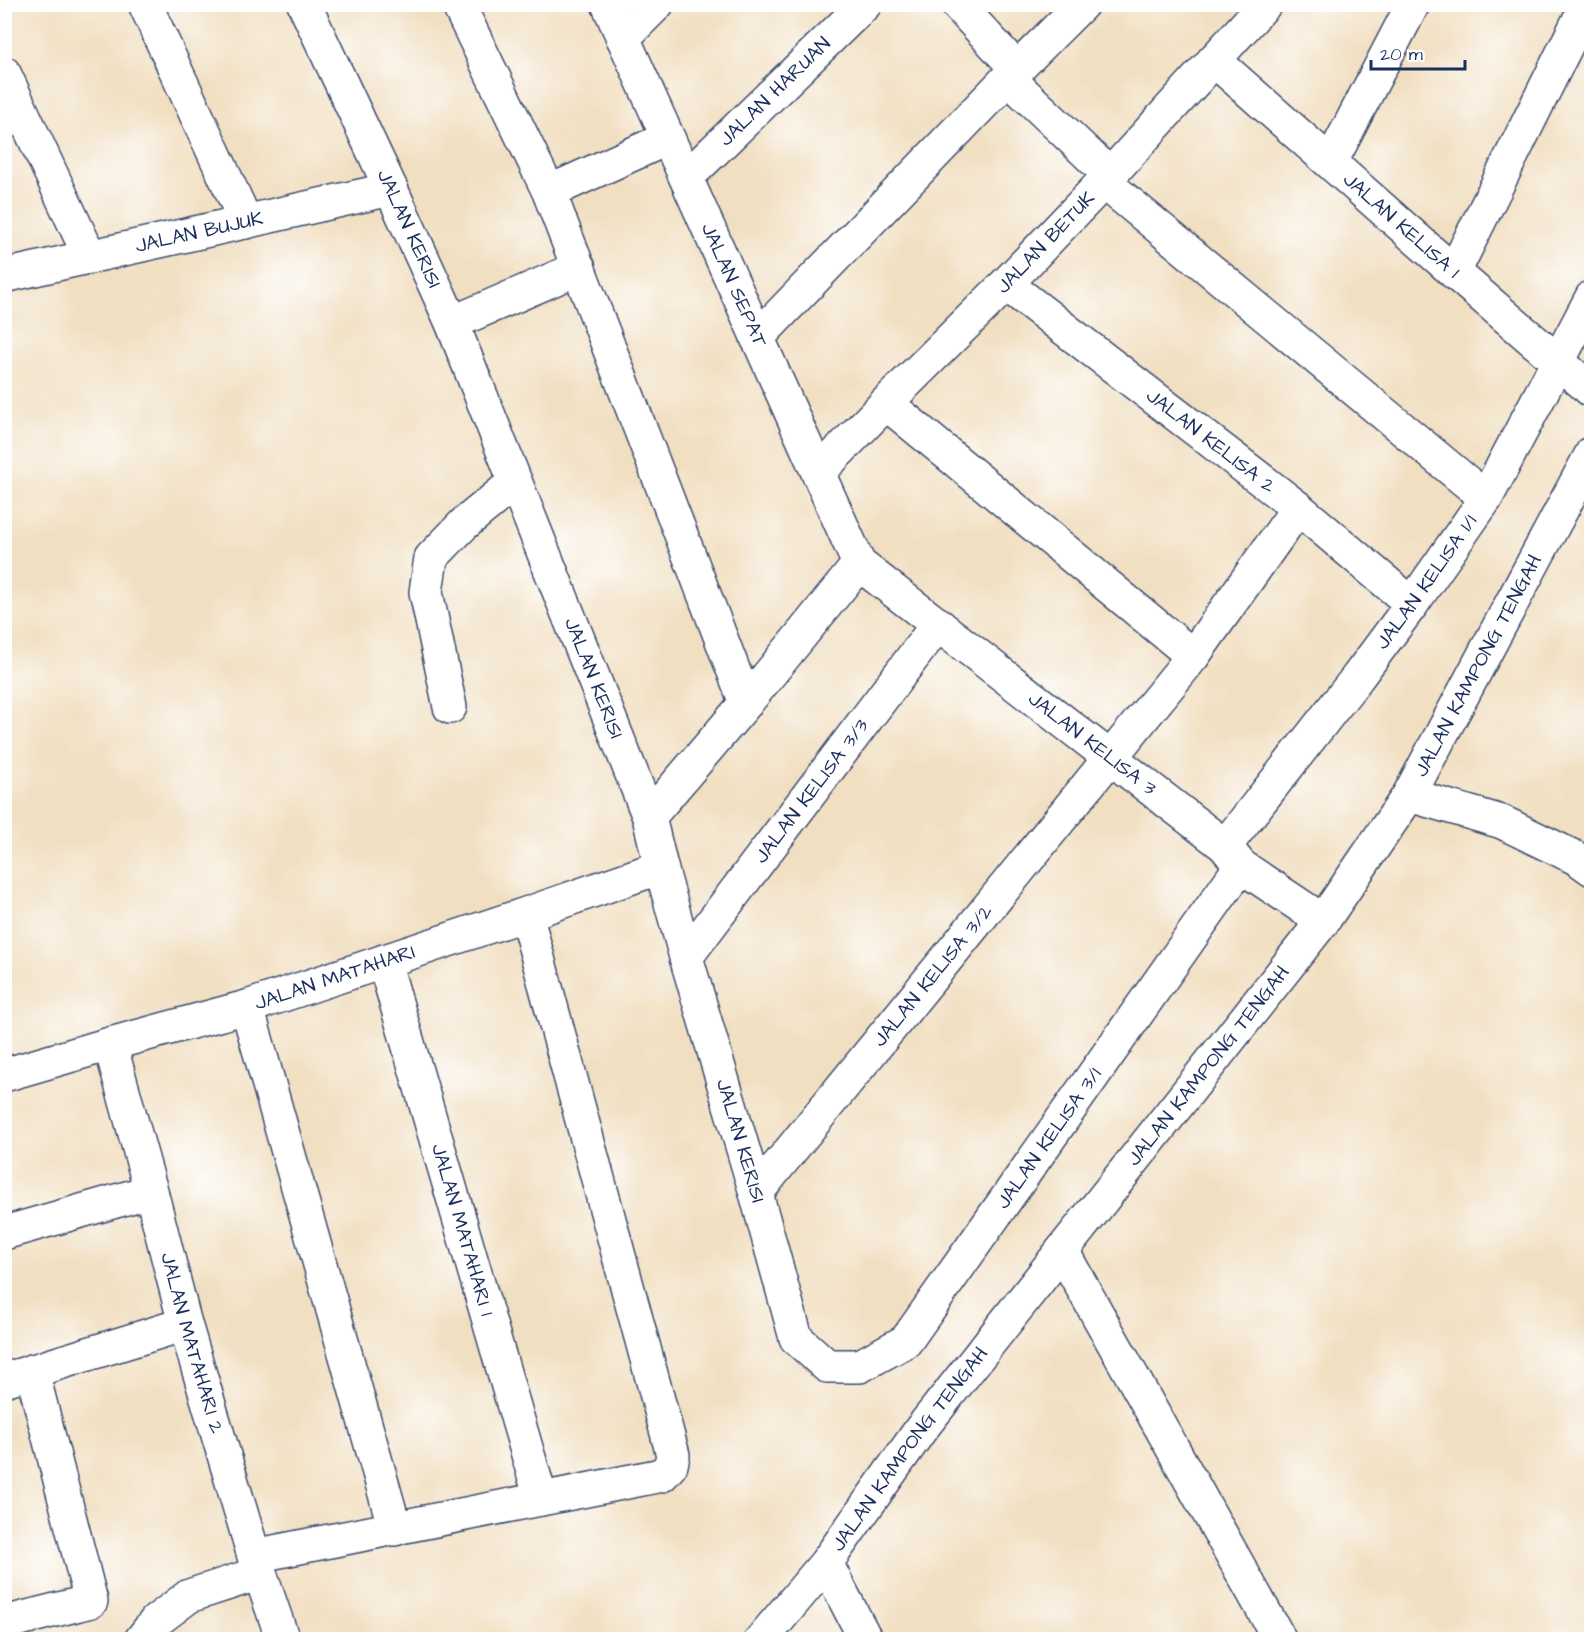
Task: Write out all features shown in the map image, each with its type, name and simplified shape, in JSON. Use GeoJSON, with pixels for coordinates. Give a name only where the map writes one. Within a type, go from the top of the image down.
{"type":"FeatureCollection","features":[{"type":"Feature","properties":{"kind":"street"},"geometry":{"type":"LineString","coordinates":[[145,4],[246,222]]}},
{"type":"Feature","properties":{"kind":"street","name":"JALAN KERISI"},"geometry":{"type":"LineString","coordinates":[[304,4],[392,189],[452,323],[649,817],[686,957],[796,1338],[827,1366]]}},
{"type":"Feature","properties":{"kind":"street"},"geometry":{"type":"LineString","coordinates":[[458,4],[549,192],[746,702]]}},
{"type":"Feature","properties":{"kind":"street","name":"JALAN SEPAT"},"geometry":{"type":"LineString","coordinates":[[608,4],[859,564]]}},
{"type":"Feature","properties":{"kind":"street"},"geometry":{"type":"LineString","coordinates":[[623,38],[657,4]]}},
{"type":"Feature","properties":{"kind":"street","name":"JALAN HARUAN"},"geometry":{"type":"LineString","coordinates":[[686,178],[865,4]]}},
{"type":"Feature","properties":{"kind":"street"},"geometry":{"type":"LineString","coordinates":[[957,4],[1013,74],[1107,178],[1486,498]]}},
{"type":"Feature","properties":{"kind":"street"},"geometry":{"type":"LineString","coordinates":[[757,338],[1082,4]]}},
{"type":"Feature","properties":{"kind":"street","name":"JALAN BETUK"},"geometry":{"type":"LineString","coordinates":[[818,473],[1006,284],[1107,178],[1265,4]]}},
{"type":"Feature","properties":{"kind":"street"},"geometry":{"type":"LineString","coordinates":[[1331,162],[1413,4]]}},
{"type":"Feature","properties":{"kind":"street"},"geometry":{"type":"LineString","coordinates":[[1454,272],[1587,4]]}},
{"type":"Feature","properties":{"kind":"street","name":"JALAN KELISA 1"},"geometry":{"type":"LineString","coordinates":[[1214,60],[1592,391]]}},
{"type":"Feature","properties":{"kind":"street"},"geometry":{"type":"LineString","coordinates":[[4,73],[90,257]]}},
{"type":"Feature","properties":{"kind":"street"},"geometry":{"type":"LineString","coordinates":[[549,192],[668,138]]}},
{"type":"Feature","properties":{"kind":"street","name":"JALAN BUJUK"},"geometry":{"type":"LineString","coordinates":[[4,276],[392,189]]}},
{"type":"Feature","properties":{"kind":"street"},"geometry":{"type":"LineString","coordinates":[[452,323],[579,268]]}},
{"type":"Feature","properties":{"kind":"street","name":"JALAN KELISA 2"},"geometry":{"type":"LineString","coordinates":[[1006,284],[1298,508],[1412,604]]}},
{"type":"Feature","properties":{"kind":"street","name":"JALAN KELISA 1/1"},"geometry":{"type":"LineString","coordinates":[[1233,856],[1486,498],[1592,297]]}},
{"type":"Feature","properties":{"kind":"street"},"geometry":{"type":"LineString","coordinates":[[886,403],[1193,656]]}},
{"type":"Feature","properties":{"kind":"street","name":"JALAN KAMPONG TENGAH"},"geometry":{"type":"LineString","coordinates":[[763,1638],[826,1563],[921,1429],[1326,916],[1410,795],[1592,453]]}},
{"type":"Feature","properties":{"kind":"street"},"geometry":{"type":"LineString","coordinates":[[450,707],[426,592],[432,558],[464,524],[516,482]]}},
{"type":"Feature","properties":{"kind":"street","name":"JALAN KELISA 3/2"},"geometry":{"type":"LineString","coordinates":[[756,1193],[1193,656],[1298,508]]}},
{"type":"Feature","properties":{"kind":"street"},"geometry":{"type":"LineString","coordinates":[[649,817],[859,564]]}},
{"type":"Feature","properties":{"kind":"street","name":"JALAN KELISA 3"},"geometry":{"type":"LineString","coordinates":[[859,564],[1111,758],[1233,856],[1247,856],[1326,916]]}},
{"type":"Feature","properties":{"kind":"street","name":"JALAN KELISA 3/3"},"geometry":{"type":"LineString","coordinates":[[686,957],[938,624]]}},
{"type":"Feature","properties":{"kind":"street"},"geometry":{"type":"LineString","coordinates":[[1410,795],[1502,822],[1578,859],[1592,869]]}},
{"type":"Feature","properties":{"kind":"street","name":"JALAN KELISA 3/1"},"geometry":{"type":"LineString","coordinates":[[827,1366],[860,1366],[906,1341],[1233,856]]}},
{"type":"Feature","properties":{"kind":"street","name":"JALAN MATAHARI"},"geometry":{"type":"LineString","coordinates":[[4,1075],[247,1007],[661,867]]}},
{"type":"Feature","properties":{"kind":"street"},"geometry":{"type":"LineString","coordinates":[[141,1640],[156,1621],[189,1596],[257,1565],[395,1529],[662,1475],[672,1465],[673,1455],[526,914]]}},
{"type":"Feature","properties":{"kind":"street","name":"JALAN MATAHARI 1"},"geometry":{"type":"LineString","coordinates":[[384,961],[541,1499]]}},
{"type":"Feature","properties":{"kind":"street"},"geometry":{"type":"LineString","coordinates":[[247,1007],[395,1529]]}},
{"type":"Feature","properties":{"kind":"street","name":"JALAN MATAHARI 2"},"geometry":{"type":"LineString","coordinates":[[110,1044],[185,1324],[257,1565],[283,1640]]}},
{"type":"Feature","properties":{"kind":"street"},"geometry":{"type":"LineString","coordinates":[[4,1233],[151,1191]]}},
{"type":"Feature","properties":{"kind":"street"},"geometry":{"type":"LineString","coordinates":[[1062,1251],[1280,1640]]}},
{"type":"Feature","properties":{"kind":"street"},"geometry":{"type":"LineString","coordinates":[[4,1623],[91,1601],[18,1376],[185,1324]]}},
{"type":"Feature","properties":{"kind":"street"},"geometry":{"type":"LineString","coordinates":[[826,1563],[866,1640]]}}]}
